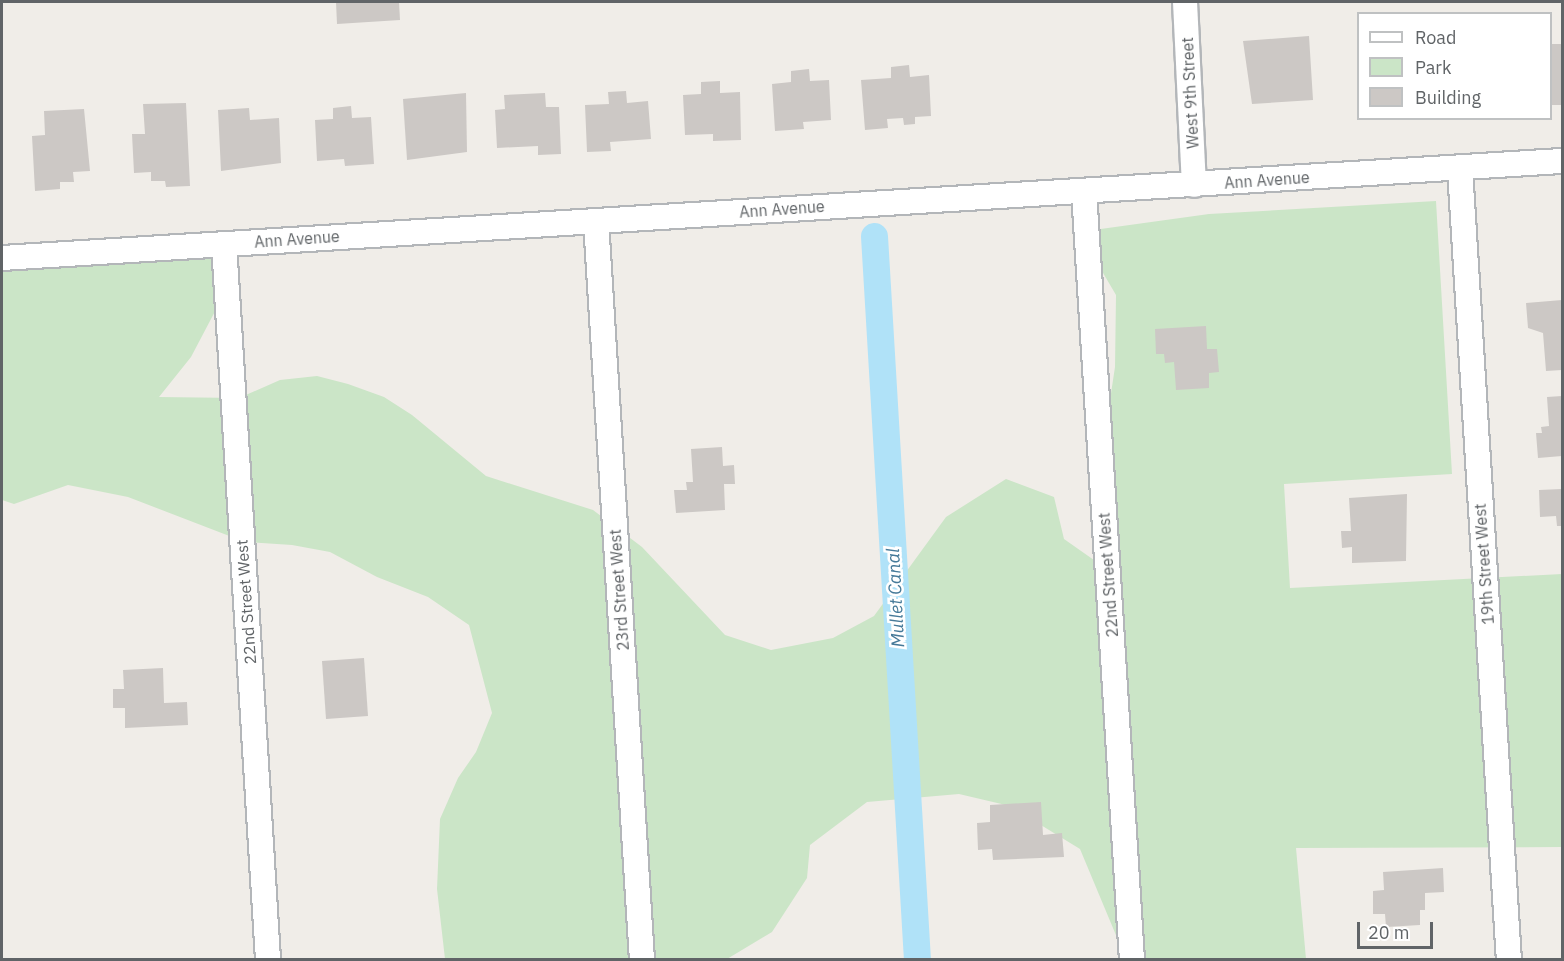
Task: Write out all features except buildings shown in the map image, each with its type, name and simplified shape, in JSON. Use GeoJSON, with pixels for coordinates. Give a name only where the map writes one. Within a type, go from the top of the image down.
{"type":"FeatureCollection","features":[{"type":"Feature","properties":{"kind":"street","name":"West 9th Street"},"geometry":{"type":"LineString","coordinates":[[1185,2],[1194,185]]}},
{"type":"Feature","properties":{"kind":"street","name":"Ann Avenue"},"geometry":{"type":"LineString","coordinates":[[2,258],[1563,161]]}},
{"type":"Feature","properties":{"kind":"street","name":"19th Street West"},"geometry":{"type":"LineString","coordinates":[[1460,169],[1509,960]]}},
{"type":"Feature","properties":{"kind":"street","name":"22nd Street West"},"geometry":{"type":"LineString","coordinates":[[1084,191],[1132,960]]}},
{"type":"Feature","properties":{"kind":"street","name":"23rd Street West"},"geometry":{"type":"LineString","coordinates":[[596,221],[642,960]]}},
{"type":"Feature","properties":{"kind":"street","name":"22nd Street West"},"geometry":{"type":"LineString","coordinates":[[224,244],[268,960]]}},
{"type":"Feature","properties":{"kind":"green space"},"geometry":{"type":"Polygon","coordinates":[[[1436,201],[1452,474],[1284,484],[1290,588],[1562,574],[1562,847],[1296,848],[1306,959],[1121,959],[1118,940],[1080,849],[1010,806],[959,794],[867,802],[810,845],[807,878],[772,932],[727,959],[445,959],[437,889],[440,819],[458,778],[476,752],[492,713],[469,625],[428,597],[377,577],[330,552],[292,545],[245,542],[128,497],[68,485],[14,504],[2,500],[2,250],[234,242],[221,300],[191,357],[159,397],[239,398],[280,380],[317,376],[348,384],[384,397],[412,415],[486,476],[593,510],[642,547],[725,635],[771,650],[833,638],[874,616],[946,517],[1006,479],[1054,497],[1064,539],[1101,565],[1108,413],[1115,367],[1116,295],[1079,232],[1209,214],[1436,201]]]}},
{"type":"Feature","properties":{"kind":"waterway","name":"Mullet Canal"},"geometry":{"type":"LineString","coordinates":[[874,236],[917,960]]}}]}
